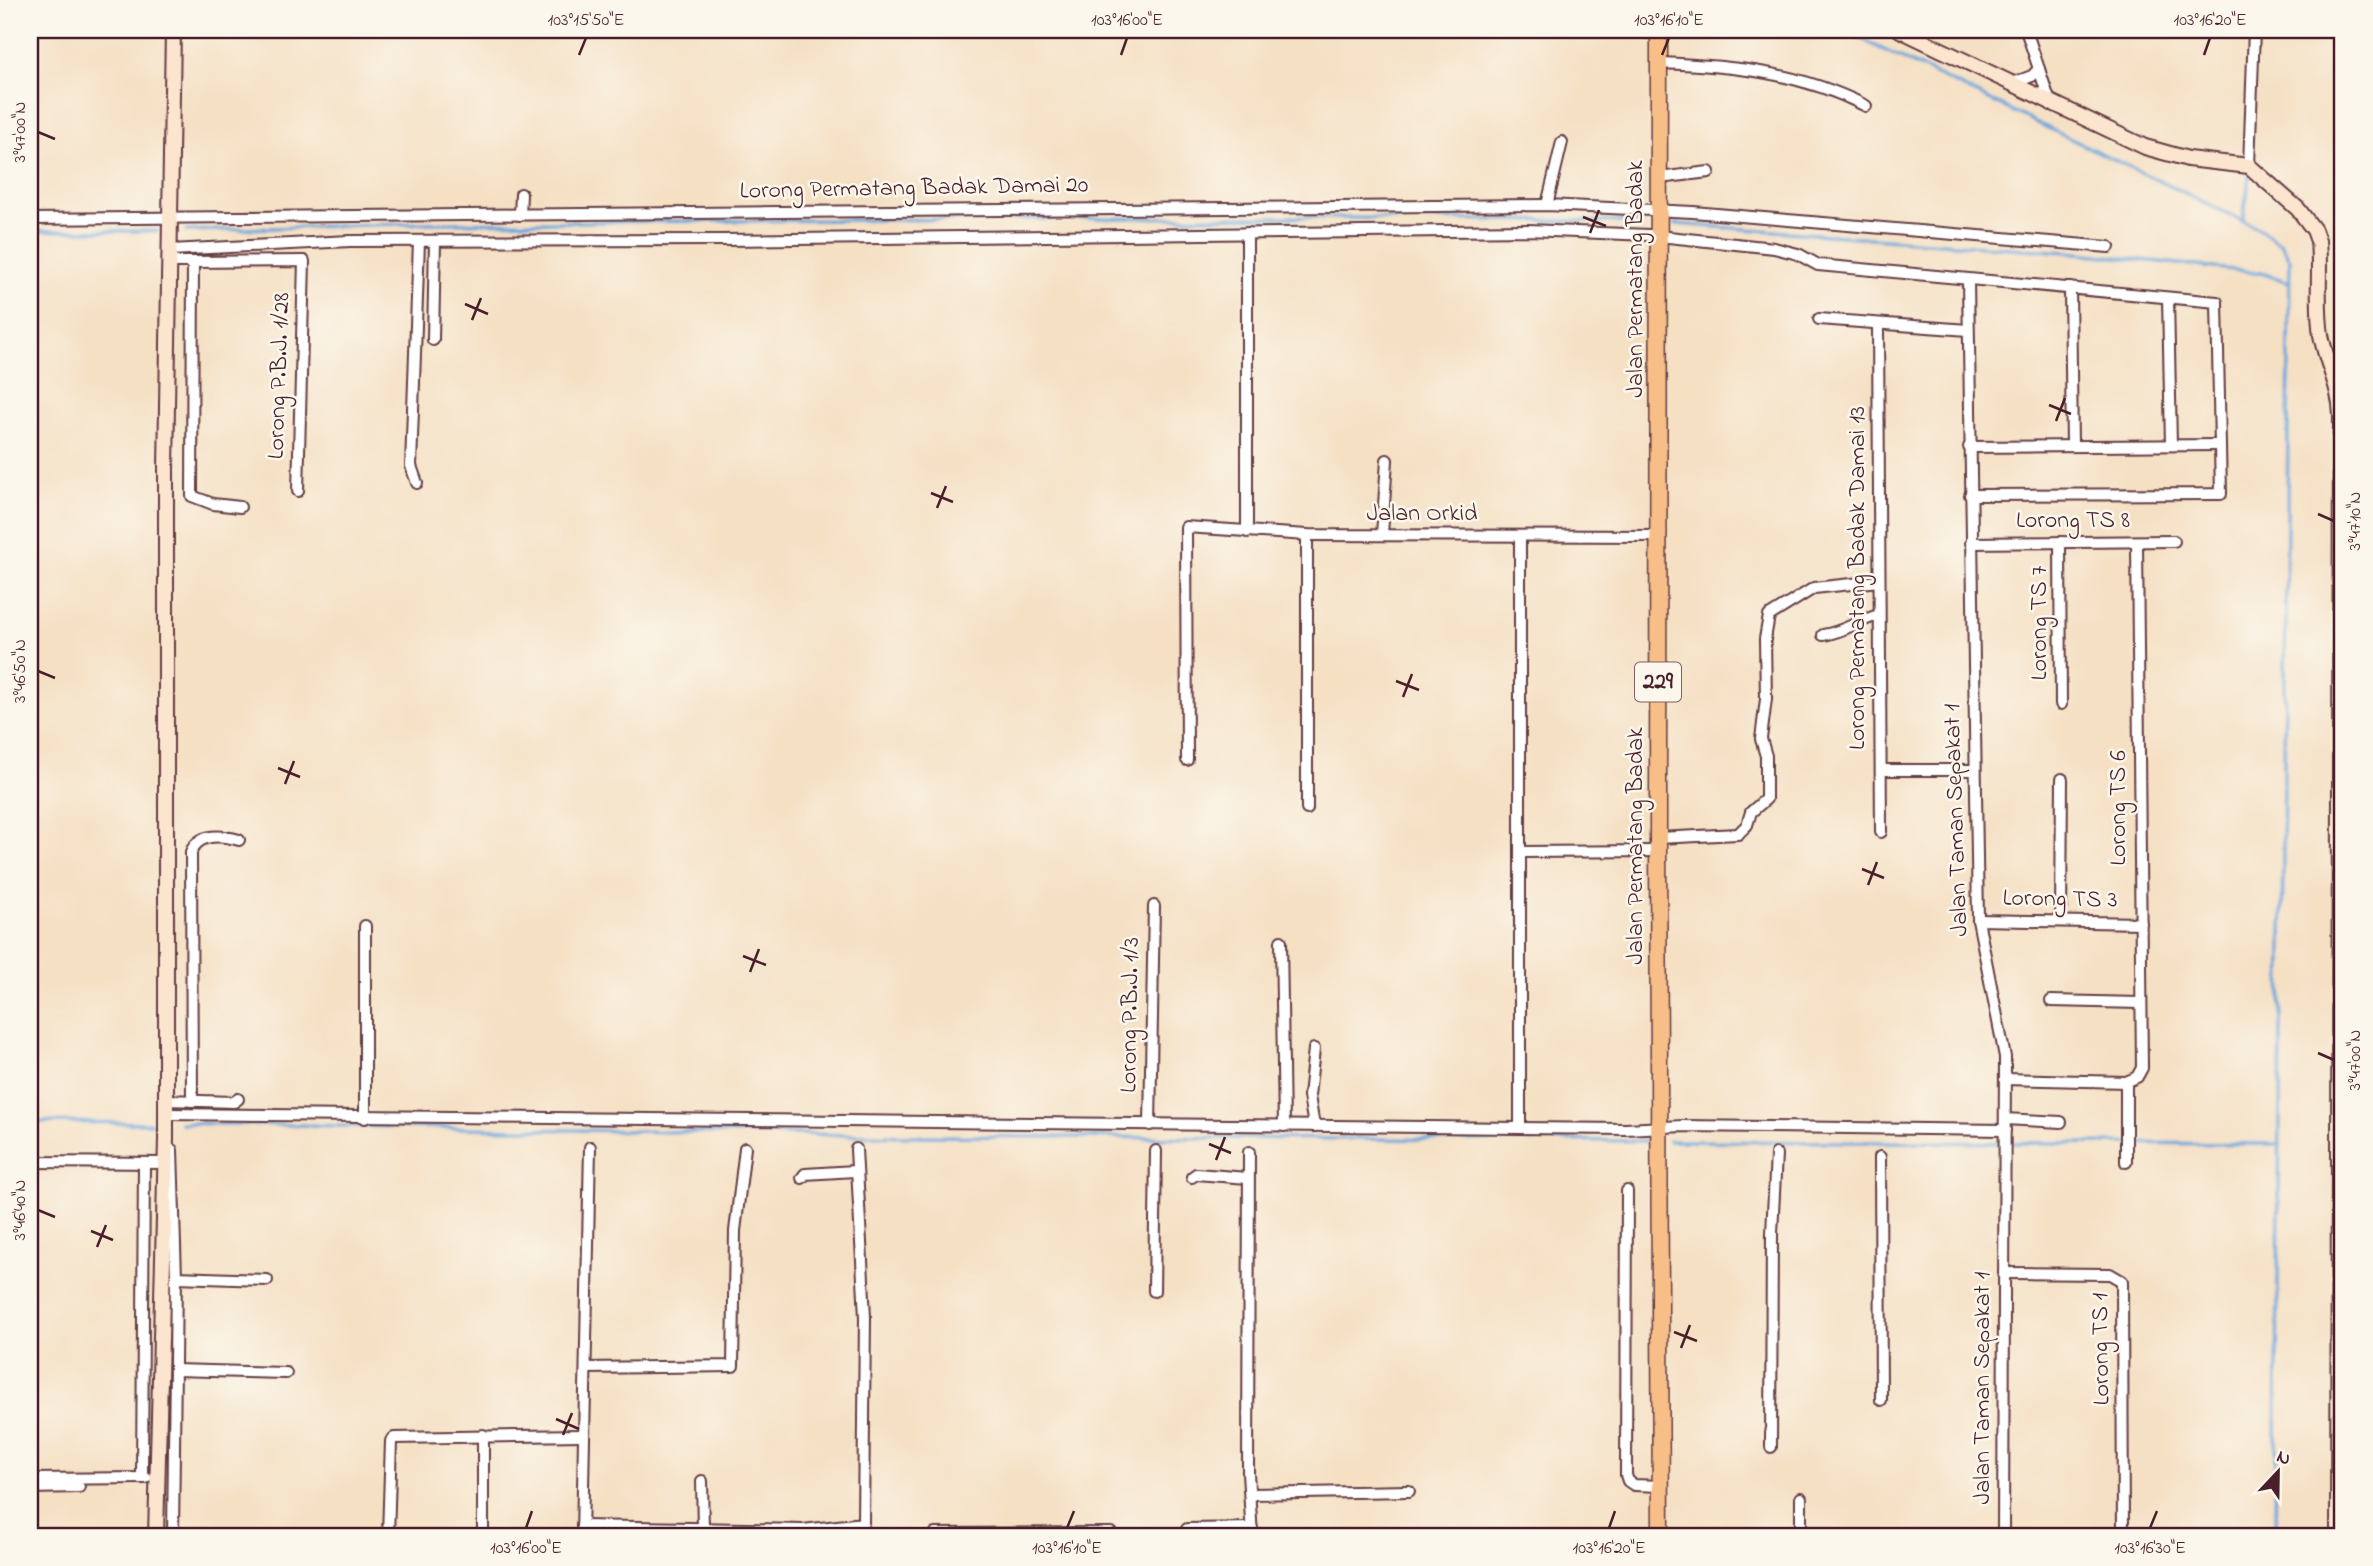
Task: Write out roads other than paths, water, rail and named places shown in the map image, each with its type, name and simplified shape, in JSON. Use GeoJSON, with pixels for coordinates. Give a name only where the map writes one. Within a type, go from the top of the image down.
{"type":"FeatureCollection","features":[{"type":"Feature","properties":{"kind":"main road","name":"Jalan Permatang Badak"},"geometry":{"type":"LineString","coordinates":[[1659,31],[1661,1536]]}},
{"type":"Feature","properties":{"kind":"street"},"geometry":{"type":"LineString","coordinates":[[156,1536],[166,1107],[166,469],[173,30]]}},
{"type":"Feature","properties":{"kind":"street"},"geometry":{"type":"LineString","coordinates":[[1605,30],[1659,31]]}},
{"type":"Feature","properties":{"kind":"street"},"geometry":{"type":"LineString","coordinates":[[1900,30],[2051,104],[2168,155],[2249,166],[2298,209],[2314,230],[2319,254],[2324,351],[2338,389],[2342,415],[2341,1478],[2338,1536]]}},
{"type":"Feature","properties":{"kind":"street"},"geometry":{"type":"LineString","coordinates":[[2026,30],[2051,104]]}},
{"type":"Feature","properties":{"kind":"street"},"geometry":{"type":"LineString","coordinates":[[2249,166],[2254,30]]}},
{"type":"Feature","properties":{"kind":"street"},"geometry":{"type":"LineString","coordinates":[[1660,64],[1760,72],[1822,85],[1866,106]]}},
{"type":"Feature","properties":{"kind":"street"},"geometry":{"type":"LineString","coordinates":[[2010,84],[2032,76],[2039,69]]}},
{"type":"Feature","properties":{"kind":"street"},"geometry":{"type":"LineString","coordinates":[[1547,205],[1562,142]]}},
{"type":"Feature","properties":{"kind":"street"},"geometry":{"type":"LineString","coordinates":[[1659,178],[1709,172]]}},
{"type":"Feature","properties":{"kind":"street"},"geometry":{"type":"LineString","coordinates":[[520,215],[521,194]]}},
{"type":"Feature","properties":{"kind":"street","name":"Lorong Permatang Badak Damai 20"},"geometry":{"type":"LineString","coordinates":[[30,219],[1547,205],[1658,209],[2109,247]]}},
{"type":"Feature","properties":{"kind":"street"},"geometry":{"type":"LineString","coordinates":[[170,256],[311,242],[1528,230],[1658,236],[1774,248],[1798,254],[1818,265],[2217,302],[2221,494],[1970,495]]}},
{"type":"Feature","properties":{"kind":"street"},"geometry":{"type":"LineString","coordinates":[[1247,233],[1247,532]]}},
{"type":"Feature","properties":{"kind":"street"},"geometry":{"type":"LineString","coordinates":[[417,483],[411,466],[419,241]]}},
{"type":"Feature","properties":{"kind":"street"},"geometry":{"type":"LineString","coordinates":[[433,340],[435,241]]}},
{"type":"Feature","properties":{"kind":"street"},"geometry":{"type":"LineString","coordinates":[[170,256],[193,262],[192,496],[213,504],[240,507]]}},
{"type":"Feature","properties":{"kind":"street","name":"Lorong P.B.J. 1/28"},"geometry":{"type":"LineString","coordinates":[[193,262],[304,261],[298,491]]}},
{"type":"Feature","properties":{"kind":"street"},"geometry":{"type":"LineString","coordinates":[[1968,280],[1971,543]]}},
{"type":"Feature","properties":{"kind":"street"},"geometry":{"type":"LineString","coordinates":[[2070,288],[2072,446]]}},
{"type":"Feature","properties":{"kind":"street"},"geometry":{"type":"LineString","coordinates":[[2168,298],[2172,445]]}},
{"type":"Feature","properties":{"kind":"street"},"geometry":{"type":"LineString","coordinates":[[1819,319],[1968,330]]}},
{"type":"Feature","properties":{"kind":"street","name":"Lorong Permatang Badak Damai 13"},"geometry":{"type":"LineString","coordinates":[[1878,324],[1881,832]]}},
{"type":"Feature","properties":{"kind":"street"},"geometry":{"type":"LineString","coordinates":[[1969,447],[2220,445]]}},
{"type":"Feature","properties":{"kind":"street"},"geometry":{"type":"LineString","coordinates":[[1382,535],[1387,460]]}},
{"type":"Feature","properties":{"kind":"street","name":"Jalan Orkid"},"geometry":{"type":"LineString","coordinates":[[1187,760],[1186,527],[1307,535],[1658,537]]}},
{"type":"Feature","properties":{"kind":"street"},"geometry":{"type":"LineString","coordinates":[[1307,535],[1307,809]]}},
{"type":"Feature","properties":{"kind":"street"},"geometry":{"type":"LineString","coordinates":[[1520,536],[1520,1128]]}},
{"type":"Feature","properties":{"kind":"street","name":"Lorong TS 8"},"geometry":{"type":"LineString","coordinates":[[1971,543],[2174,541]]}},
{"type":"Feature","properties":{"kind":"street","name":"Lorong TS 7"},"geometry":{"type":"LineString","coordinates":[[2060,542],[2061,704]]}},
{"type":"Feature","properties":{"kind":"street","name":"Lorong TS 6"},"geometry":{"type":"LineString","coordinates":[[2126,1082],[2141,1073],[2137,542]]}},
{"type":"Feature","properties":{"kind":"street","name":"Jalan Taman Sepakat 1"},"geometry":{"type":"LineString","coordinates":[[1971,543],[1978,920],[2002,1036],[2006,1079],[2003,1536]]}},
{"type":"Feature","properties":{"kind":"street"},"geometry":{"type":"LineString","coordinates":[[1521,852],[1658,845],[1738,834],[1747,825],[1751,812],[1766,799],[1766,756],[1761,739],[1766,699],[1766,619],[1814,588],[1849,582],[1879,581]]}},
{"type":"Feature","properties":{"kind":"street"},"geometry":{"type":"LineString","coordinates":[[1823,635],[1840,633],[1859,621],[1880,615]]}},
{"type":"Feature","properties":{"kind":"street"},"geometry":{"type":"LineString","coordinates":[[1881,770],[1975,770]]}},
{"type":"Feature","properties":{"kind":"street"},"geometry":{"type":"LineString","coordinates":[[2060,921],[2062,779]]}},
{"type":"Feature","properties":{"kind":"street"},"geometry":{"type":"LineString","coordinates":[[192,1101],[191,852],[199,840],[205,837],[239,840]]}},
{"type":"Feature","properties":{"kind":"street","name":"Lorong P.B.J. 1/3"},"geometry":{"type":"LineString","coordinates":[[1150,1125],[1154,906]]}},
{"type":"Feature","properties":{"kind":"street","name":"Lorong TS 3"},"geometry":{"type":"LineString","coordinates":[[1978,920],[2141,923]]}},
{"type":"Feature","properties":{"kind":"street"},"geometry":{"type":"LineString","coordinates":[[365,926],[365,1118]]}},
{"type":"Feature","properties":{"kind":"street"},"geometry":{"type":"LineString","coordinates":[[1281,941],[1284,1126]]}},
{"type":"Feature","properties":{"kind":"street"},"geometry":{"type":"LineString","coordinates":[[2051,1001],[2141,1003]]}},
{"type":"Feature","properties":{"kind":"street"},"geometry":{"type":"LineString","coordinates":[[1314,1049],[1309,1096],[1314,1126]]}},
{"type":"Feature","properties":{"kind":"street"},"geometry":{"type":"LineString","coordinates":[[2006,1079],[2126,1082],[2126,1157]]}},
{"type":"Feature","properties":{"kind":"street"},"geometry":{"type":"LineString","coordinates":[[166,1107],[192,1101],[238,1100]]}},
{"type":"Feature","properties":{"kind":"street"},"geometry":{"type":"LineString","coordinates":[[166,1107],[365,1118],[1520,1128],[2005,1128],[2061,1122]]}},
{"type":"Feature","properties":{"kind":"street"},"geometry":{"type":"LineString","coordinates":[[590,1147],[582,1531],[703,1528],[803,1530],[858,1526],[865,1519],[865,1317],[855,1171],[856,1149]]}},
{"type":"Feature","properties":{"kind":"street"},"geometry":{"type":"LineString","coordinates":[[586,1368],[733,1366],[735,1231],[745,1148]]}},
{"type":"Feature","properties":{"kind":"street"},"geometry":{"type":"LineString","coordinates":[[172,1150],[176,1277],[173,1536]]}},
{"type":"Feature","properties":{"kind":"street"},"geometry":{"type":"LineString","coordinates":[[1154,1291],[1156,1151]]}},
{"type":"Feature","properties":{"kind":"street"},"geometry":{"type":"LineString","coordinates":[[1187,1529],[1252,1532],[1252,1494],[1248,1473],[1248,1152]]}},
{"type":"Feature","properties":{"kind":"street"},"geometry":{"type":"LineString","coordinates":[[1771,1447],[1776,1154]]}},
{"type":"Feature","properties":{"kind":"street"},"geometry":{"type":"LineString","coordinates":[[1880,1157],[1881,1400]]}},
{"type":"Feature","properties":{"kind":"street"},"geometry":{"type":"LineString","coordinates":[[30,1162],[163,1163]]}},
{"type":"Feature","properties":{"kind":"street"},"geometry":{"type":"LineString","coordinates":[[142,1478],[144,1164]]}},
{"type":"Feature","properties":{"kind":"street"},"geometry":{"type":"LineString","coordinates":[[802,1178],[805,1174],[855,1171]]}},
{"type":"Feature","properties":{"kind":"street"},"geometry":{"type":"LineString","coordinates":[[1192,1177],[1196,1174],[1248,1178]]}},
{"type":"Feature","properties":{"kind":"street"},"geometry":{"type":"LineString","coordinates":[[1627,1191],[1626,1475],[1628,1481],[1634,1485],[1661,1486]]}},
{"type":"Feature","properties":{"kind":"street","name":"Lorong TS 1"},"geometry":{"type":"LineString","coordinates":[[2004,1273],[2110,1274],[2122,1281],[2123,1536]]}},
{"type":"Feature","properties":{"kind":"street"},"geometry":{"type":"LineString","coordinates":[[176,1277],[267,1280]]}},
{"type":"Feature","properties":{"kind":"street"},"geometry":{"type":"LineString","coordinates":[[175,1370],[286,1373]]}},
{"type":"Feature","properties":{"kind":"street"},"geometry":{"type":"LineString","coordinates":[[483,1435],[483,1536]]}},
{"type":"Feature","properties":{"kind":"street"},"geometry":{"type":"LineString","coordinates":[[388,1536],[391,1441],[394,1438],[582,1435]]}},
{"type":"Feature","properties":{"kind":"street"},"geometry":{"type":"LineString","coordinates":[[30,1479],[158,1478]]}},
{"type":"Feature","properties":{"kind":"street"},"geometry":{"type":"LineString","coordinates":[[702,1481],[703,1528]]}},
{"type":"Feature","properties":{"kind":"street"},"geometry":{"type":"LineString","coordinates":[[30,1488],[79,1488]]}},
{"type":"Feature","properties":{"kind":"street"},"geometry":{"type":"LineString","coordinates":[[1252,1494],[1409,1491]]}},
{"type":"Feature","properties":{"kind":"street"},"geometry":{"type":"LineString","coordinates":[[1801,1498],[1801,1536]]}},
{"type":"Feature","properties":{"kind":"street"},"geometry":{"type":"LineString","coordinates":[[935,1534],[1111,1533],[1114,1536]]}},
{"type":"Feature","properties":{"kind":"waterway"},"geometry":{"type":"LineString","coordinates":[[1842,30],[2258,228],[2282,245],[2290,259],[2275,1536]]}},
{"type":"Feature","properties":{"kind":"waterway"},"geometry":{"type":"LineString","coordinates":[[2243,221],[2250,172]]}},
{"type":"Feature","properties":{"kind":"waterway"},"geometry":{"type":"LineString","coordinates":[[186,231],[427,223],[1280,217],[1642,222]]}},
{"type":"Feature","properties":{"kind":"waterway"},"geometry":{"type":"LineString","coordinates":[[1675,224],[2068,252],[2261,273],[2289,282]]}},
{"type":"Feature","properties":{"kind":"waterway"},"geometry":{"type":"LineString","coordinates":[[30,231],[158,231]]}},
{"type":"Feature","properties":{"kind":"waterway"},"geometry":{"type":"LineString","coordinates":[[30,1122],[159,1123]]}},
{"type":"Feature","properties":{"kind":"waterway"},"geometry":{"type":"LineString","coordinates":[[181,1123],[915,1136],[1649,1141]]}},
{"type":"Feature","properties":{"kind":"waterway"},"geometry":{"type":"LineString","coordinates":[[1669,1141],[2278,1144]]}}]}
